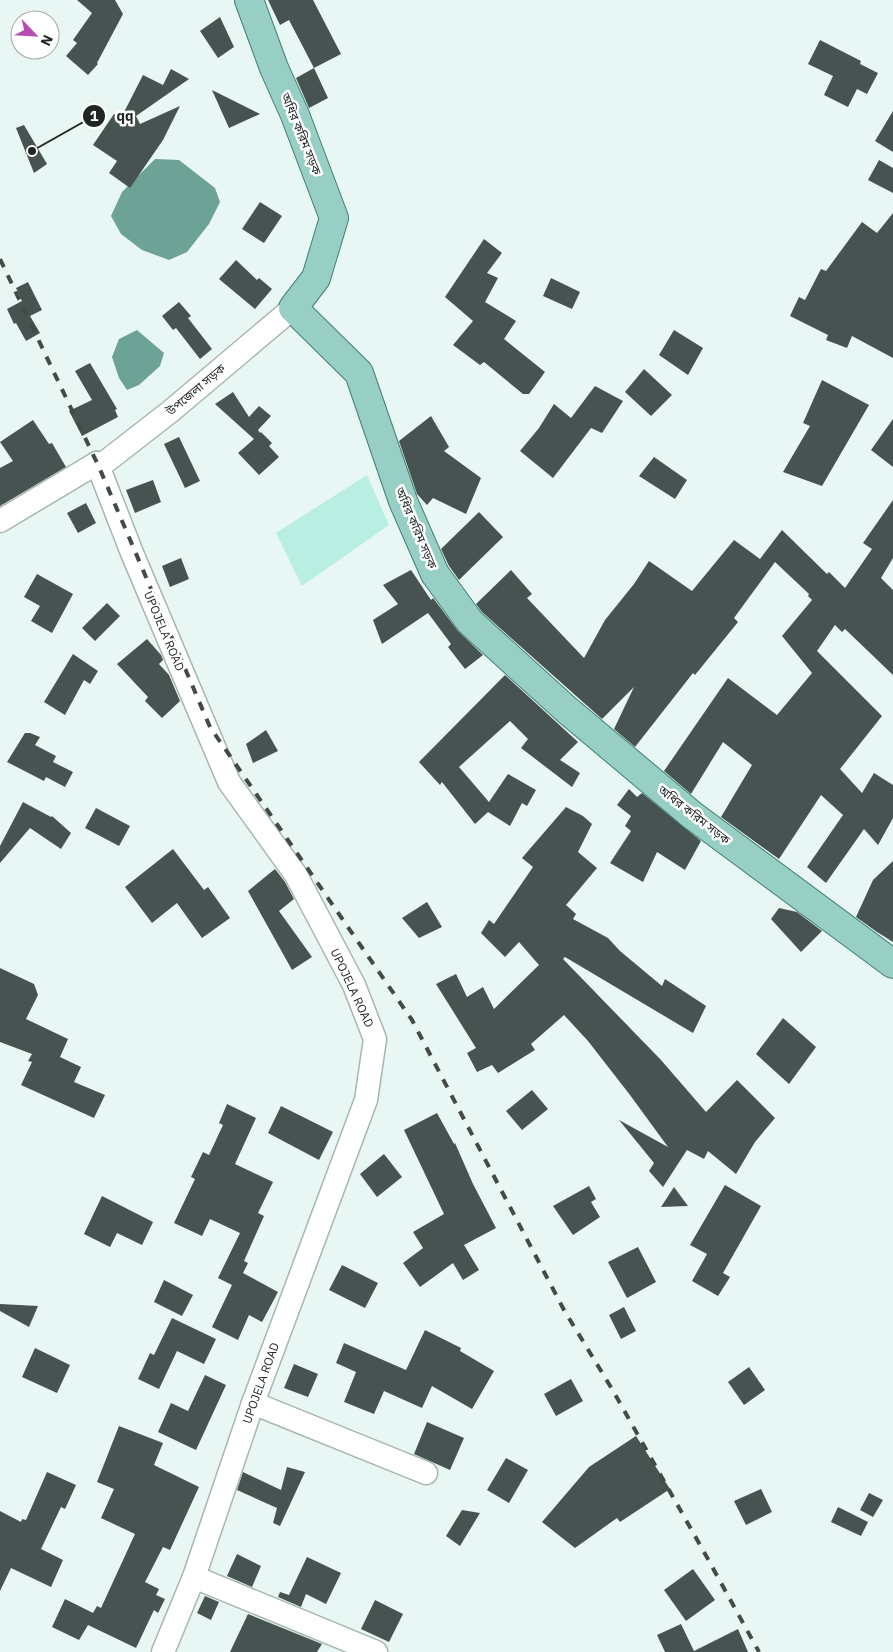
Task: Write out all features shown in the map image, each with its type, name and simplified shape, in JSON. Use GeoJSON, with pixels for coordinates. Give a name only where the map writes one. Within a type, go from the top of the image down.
{"type":"FeatureCollection","features":[{"type":"Feature","properties":{"kind":"main road","name":"অধির করিম সড়ক"},"geometry":{"type":"LineString","coordinates":[[249,0],[334,218],[316,278],[292,308],[359,373],[403,501],[435,574],[470,622],[567,710],[692,815],[893,964]]}},
{"type":"Feature","properties":{"kind":"street","name":"উপজেলা সড়ক"},"geometry":{"type":"LineString","coordinates":[[97,463],[99,467],[172,411],[292,308]]}},
{"type":"Feature","properties":{"kind":"street"},"geometry":{"type":"LineString","coordinates":[[0,521],[97,463]]}},
{"type":"Feature","properties":{"kind":"street","name":"UPOJELA ROAD"},"geometry":{"type":"LineString","coordinates":[[97,463],[132,553],[229,782],[296,876],[354,985],[375,1039],[366,1100],[253,1403],[194,1577],[163,1652]]}},
{"type":"Feature","properties":{"kind":"street"},"geometry":{"type":"LineString","coordinates":[[253,1403],[426,1473]]}},
{"type":"Feature","properties":{"kind":"street"},"geometry":{"type":"LineString","coordinates":[[194,1577],[376,1652]]}},
{"type":"Feature","properties":{"kind":"shaded area"},"geometry":{"type":"Polygon","coordinates":[[[155,159],[179,160],[215,188],[220,202],[209,224],[187,252],[169,260],[142,250],[121,234],[111,216],[122,192],[155,159]]]}},
{"type":"Feature","properties":{"kind":"shaded area"},"geometry":{"type":"Polygon","coordinates":[[[137,330],[164,353],[160,366],[139,385],[127,390],[119,378],[112,357],[119,339],[137,330]]]}},
{"type":"Feature","properties":{"kind":"shaded area"},"geometry":{"type":"Polygon","coordinates":[[[367,475],[389,525],[302,586],[276,533],[367,475]]]}},
{"type":"Feature","properties":{"kind":"building"},"geometry":{"type":"Polygon","coordinates":[[[77,0],[115,0],[123,14],[98,64],[88,75],[66,56],[77,43],[73,40],[92,13],[77,0]]]}},
{"type":"Feature","properties":{"kind":"building"},"geometry":{"type":"Polygon","coordinates":[[[268,0],[313,0],[341,54],[314,68],[289,20],[280,25],[268,0]]]}},
{"type":"Feature","properties":{"kind":"building"},"geometry":{"type":"Polygon","coordinates":[[[220,17],[234,47],[218,58],[200,31],[220,17]]]}},
{"type":"Feature","properties":{"kind":"building"},"geometry":{"type":"Polygon","coordinates":[[[820,40],[861,61],[860,64],[878,73],[867,94],[857,89],[848,107],[824,95],[833,76],[808,64],[820,40]]]}},
{"type":"Feature","properties":{"kind":"building"},"geometry":{"type":"Polygon","coordinates":[[[314,68],[328,98],[309,108],[296,78],[314,68]]]}},
{"type":"Feature","properties":{"kind":"building"},"geometry":{"type":"Polygon","coordinates":[[[171,69],[189,79],[136,116],[140,124],[180,106],[163,140],[130,188],[109,173],[117,161],[93,145],[114,114],[121,118],[143,75],[163,85],[171,69]]]}},
{"type":"Feature","properties":{"kind":"building"},"geometry":{"type":"Polygon","coordinates":[[[212,90],[260,114],[229,128],[212,90]]]}},
{"type":"Feature","properties":{"kind":"building"},"geometry":{"type":"Polygon","coordinates":[[[893,111],[893,152],[875,141],[893,111]]]}},
{"type":"Feature","properties":{"kind":"building"},"geometry":{"type":"Polygon","coordinates":[[[24,125],[47,164],[34,173],[16,128],[24,125]]]}},
{"type":"Feature","properties":{"kind":"building"},"geometry":{"type":"Polygon","coordinates":[[[879,160],[893,168],[893,193],[868,180],[879,160]]]}},
{"type":"Feature","properties":{"kind":"building"},"geometry":{"type":"Polygon","coordinates":[[[260,202],[282,216],[264,243],[242,229],[260,202]]]}},
{"type":"Feature","properties":{"kind":"building"},"geometry":{"type":"Polygon","coordinates":[[[893,213],[893,358],[852,336],[847,348],[826,340],[828,335],[790,316],[799,297],[805,300],[821,269],[826,271],[862,222],[877,233],[893,213]]]}},
{"type":"Feature","properties":{"kind":"building"},"geometry":{"type":"Polygon","coordinates":[[[484,239],[502,253],[487,273],[498,278],[485,302],[516,321],[504,339],[545,372],[529,394],[523,394],[484,362],[480,365],[453,345],[473,321],[445,297],[484,239]]]}},
{"type":"Feature","properties":{"kind":"building"},"geometry":{"type":"Polygon","coordinates":[[[236,260],[257,280],[259,278],[272,289],[255,309],[219,279],[236,260]]]}},
{"type":"Feature","properties":{"kind":"building"},"geometry":{"type":"Polygon","coordinates":[[[551,278],[580,292],[572,309],[543,296],[551,278]]]}},
{"type":"Feature","properties":{"kind":"building"},"geometry":{"type":"Polygon","coordinates":[[[28,282],[42,310],[30,316],[40,333],[26,341],[16,323],[14,324],[7,309],[22,301],[16,288],[28,282]]]}},
{"type":"Feature","properties":{"kind":"building"},"geometry":{"type":"Polygon","coordinates":[[[179,302],[191,316],[188,318],[212,349],[200,359],[176,328],[173,330],[162,316],[179,302]]]}},
{"type":"Feature","properties":{"kind":"building"},"geometry":{"type":"Polygon","coordinates":[[[674,330],[703,348],[688,375],[659,355],[674,330]]]}},
{"type":"Feature","properties":{"kind":"building"},"geometry":{"type":"Polygon","coordinates":[[[90,363],[117,409],[115,410],[118,417],[82,436],[69,411],[92,400],[75,371],[90,363]]]}},
{"type":"Feature","properties":{"kind":"building"},"geometry":{"type":"Polygon","coordinates":[[[644,369],[672,395],[651,416],[625,392],[644,369]]]}},
{"type":"Feature","properties":{"kind":"building"},"geometry":{"type":"Polygon","coordinates":[[[822,380],[869,405],[822,486],[783,472],[810,426],[803,423],[822,380]]]}},
{"type":"Feature","properties":{"kind":"building"},"geometry":{"type":"Polygon","coordinates":[[[595,386],[623,401],[602,433],[591,428],[553,478],[520,451],[539,428],[554,404],[571,418],[595,386]]]}},
{"type":"Feature","properties":{"kind":"building"},"geometry":{"type":"Polygon","coordinates":[[[233,392],[249,417],[259,406],[271,416],[258,430],[272,443],[269,446],[279,457],[259,475],[238,453],[254,439],[215,404],[233,392]]]}},
{"type":"Feature","properties":{"kind":"building"},"geometry":{"type":"Polygon","coordinates":[[[431,416],[449,447],[444,451],[481,478],[466,514],[433,498],[427,505],[417,494],[399,441],[431,416]]]}},
{"type":"Feature","properties":{"kind":"building"},"geometry":{"type":"Polygon","coordinates":[[[893,419],[893,467],[871,450],[893,419]]]}},
{"type":"Feature","properties":{"kind":"building"},"geometry":{"type":"Polygon","coordinates":[[[33,420],[49,444],[52,443],[66,467],[0,506],[0,468],[13,461],[0,442],[33,420]]]}},
{"type":"Feature","properties":{"kind":"building"},"geometry":{"type":"Polygon","coordinates":[[[179,437],[200,481],[185,488],[164,444],[179,437]]]}},
{"type":"Feature","properties":{"kind":"building"},"geometry":{"type":"Polygon","coordinates":[[[654,457],[687,480],[675,499],[639,476],[654,457]]]}},
{"type":"Feature","properties":{"kind":"building"},"geometry":{"type":"Polygon","coordinates":[[[153,480],[161,502],[135,513],[126,490],[153,480]]]}},
{"type":"Feature","properties":{"kind":"building"},"geometry":{"type":"Polygon","coordinates":[[[893,500],[893,558],[881,578],[893,590],[893,675],[845,629],[842,632],[835,625],[817,651],[882,716],[840,769],[862,793],[874,773],[893,785],[893,818],[878,845],[864,829],[826,883],[807,867],[843,815],[821,795],[779,859],[721,817],[752,765],[723,742],[691,794],[664,771],[728,678],[777,715],[812,673],[782,636],[812,600],[808,596],[809,594],[775,562],[734,618],[738,622],[695,675],[693,673],[635,747],[614,729],[634,687],[602,719],[482,612],[476,604],[511,570],[532,594],[527,598],[584,658],[605,620],[634,584],[649,561],[692,591],[734,540],[760,559],[782,530],[827,574],[829,572],[845,588],[872,549],[863,543],[893,500]]]}},
{"type":"Feature","properties":{"kind":"building"},"geometry":{"type":"Polygon","coordinates":[[[86,503],[96,523],[78,533],[67,513],[86,503]]]}},
{"type":"Feature","properties":{"kind":"building"},"geometry":{"type":"Polygon","coordinates":[[[479,512],[503,537],[459,580],[449,566],[441,549],[479,512]]]}},
{"type":"Feature","properties":{"kind":"building"},"geometry":{"type":"Polygon","coordinates":[[[181,558],[189,579],[170,587],[162,566],[181,558]]]}},
{"type":"Feature","properties":{"kind":"building"},"geometry":{"type":"Polygon","coordinates":[[[411,570],[431,600],[433,598],[458,631],[483,655],[465,669],[448,647],[451,644],[428,613],[382,644],[373,620],[398,604],[383,585],[411,570]]]}},
{"type":"Feature","properties":{"kind":"building"},"geometry":{"type":"Polygon","coordinates":[[[37,574],[73,594],[52,633],[31,621],[40,606],[24,597],[37,574]]]}},
{"type":"Feature","properties":{"kind":"building"},"geometry":{"type":"Polygon","coordinates":[[[107,603],[120,616],[95,641],[82,628],[107,603]]]}},
{"type":"Feature","properties":{"kind":"building"},"geometry":{"type":"Polygon","coordinates":[[[147,639],[161,655],[163,660],[159,664],[169,675],[180,701],[162,718],[145,701],[148,697],[117,664],[147,639]]]}},
{"type":"Feature","properties":{"kind":"building"},"geometry":{"type":"Polygon","coordinates":[[[73,654],[98,671],[90,684],[84,680],[65,715],[44,702],[73,654]]]}},
{"type":"Feature","properties":{"kind":"building"},"geometry":{"type":"Polygon","coordinates":[[[505,675],[578,742],[560,760],[580,773],[572,787],[521,748],[528,739],[510,721],[459,767],[489,802],[508,774],[536,790],[527,806],[522,803],[510,826],[488,812],[475,824],[442,782],[440,785],[419,762],[505,675]]]}},
{"type":"Feature","properties":{"kind":"building"},"geometry":{"type":"Polygon","coordinates":[[[266,730],[278,751],[253,763],[246,744],[266,730]]]}},
{"type":"Feature","properties":{"kind":"building"},"geometry":{"type":"Polygon","coordinates":[[[25,733],[40,737],[35,745],[56,756],[53,762],[73,772],[65,787],[46,777],[44,781],[7,762],[25,733]]]}},
{"type":"Feature","properties":{"kind":"building"},"geometry":{"type":"Polygon","coordinates":[[[629,789],[637,797],[642,793],[701,841],[685,870],[657,852],[643,882],[610,863],[631,831],[625,826],[631,816],[617,805],[629,789]]]}},
{"type":"Feature","properties":{"kind":"building"},"geometry":{"type":"Polygon","coordinates":[[[23,802],[52,816],[71,833],[61,849],[30,828],[0,863],[0,846],[23,802]]]}},
{"type":"Feature","properties":{"kind":"building"},"geometry":{"type":"Polygon","coordinates":[[[566,807],[583,816],[592,824],[578,852],[597,868],[566,905],[576,914],[573,919],[608,938],[620,951],[662,986],[665,979],[706,1006],[693,1033],[565,957],[563,959],[661,1060],[706,1112],[737,1080],[775,1118],[755,1142],[736,1174],[708,1151],[704,1159],[687,1150],[663,1187],[649,1171],[654,1163],[619,1120],[668,1147],[588,1041],[564,1015],[531,1044],[535,1050],[498,1073],[492,1065],[477,1072],[467,1053],[476,1048],[436,984],[456,974],[467,997],[483,987],[494,1009],[539,965],[519,942],[505,957],[481,933],[489,920],[494,924],[533,867],[522,858],[566,807]]]}},
{"type":"Feature","properties":{"kind":"building"},"geometry":{"type":"Polygon","coordinates":[[[96,808],[130,826],[119,846],[85,828],[96,808]]]}},
{"type":"Feature","properties":{"kind":"building"},"geometry":{"type":"Polygon","coordinates":[[[173,849],[204,890],[208,887],[230,918],[202,938],[177,903],[152,923],[125,887],[173,849]]]}},
{"type":"Feature","properties":{"kind":"building"},"geometry":{"type":"Polygon","coordinates":[[[893,861],[893,942],[856,917],[873,880],[893,861]]]}},
{"type":"Feature","properties":{"kind":"building"},"geometry":{"type":"Polygon","coordinates":[[[275,869],[294,899],[279,911],[312,957],[292,970],[248,891],[275,869]]]}},
{"type":"Feature","properties":{"kind":"building"},"geometry":{"type":"Polygon","coordinates":[[[427,902],[442,927],[419,938],[402,918],[427,902]]]}},
{"type":"Feature","properties":{"kind":"building"},"geometry":{"type":"Polygon","coordinates":[[[779,908],[797,912],[822,931],[801,952],[771,919],[779,908]]]}},
{"type":"Feature","properties":{"kind":"building"},"geometry":{"type":"Polygon","coordinates":[[[0,968],[34,984],[38,995],[26,1019],[68,1039],[60,1057],[81,1067],[74,1082],[105,1095],[94,1118],[21,1085],[32,1062],[28,1061],[32,1054],[0,1042],[0,968]]]}},
{"type":"Feature","properties":{"kind":"building"},"geometry":{"type":"Polygon","coordinates":[[[783,1018],[816,1047],[789,1084],[756,1054],[783,1018]]]}},
{"type":"Feature","properties":{"kind":"building"},"geometry":{"type":"Polygon","coordinates":[[[532,1090],[548,1109],[522,1130],[506,1111],[532,1090]]]}},
{"type":"Feature","properties":{"kind":"building"},"geometry":{"type":"Polygon","coordinates":[[[227,1104],[256,1118],[235,1164],[273,1182],[258,1213],[264,1216],[244,1261],[248,1263],[243,1273],[278,1292],[262,1322],[249,1315],[238,1340],[212,1327],[232,1285],[218,1278],[240,1233],[210,1219],[202,1236],[174,1223],[195,1179],[191,1177],[203,1152],[209,1155],[223,1125],[219,1123],[227,1104]]]}},
{"type":"Feature","properties":{"kind":"building"},"geometry":{"type":"Polygon","coordinates":[[[281,1106],[333,1132],[319,1160],[268,1133],[281,1106]]]}},
{"type":"Feature","properties":{"kind":"building"},"geometry":{"type":"Polygon","coordinates":[[[437,1113],[455,1143],[473,1184],[496,1228],[464,1245],[479,1270],[463,1280],[453,1263],[420,1287],[403,1263],[423,1248],[413,1232],[444,1214],[404,1130],[437,1113]]]}},
{"type":"Feature","properties":{"kind":"building"},"geometry":{"type":"Polygon","coordinates":[[[384,1154],[402,1177],[377,1197],[360,1174],[384,1154]]]}},
{"type":"Feature","properties":{"kind":"building"},"geometry":{"type":"Polygon","coordinates":[[[725,1185],[761,1206],[723,1273],[730,1277],[718,1296],[692,1281],[707,1254],[690,1245],[725,1185]]]}},
{"type":"Feature","properties":{"kind":"building"},"geometry":{"type":"Polygon","coordinates":[[[589,1186],[596,1199],[591,1202],[600,1217],[573,1235],[553,1206],[589,1186]]]}},
{"type":"Feature","properties":{"kind":"building"},"geometry":{"type":"Polygon","coordinates":[[[674,1187],[688,1206],[661,1207],[674,1187]]]}},
{"type":"Feature","properties":{"kind":"building"},"geometry":{"type":"Polygon","coordinates":[[[102,1196],[153,1222],[142,1245],[117,1233],[110,1247],[84,1234],[102,1196]]]}},
{"type":"Feature","properties":{"kind":"building"},"geometry":{"type":"Polygon","coordinates":[[[638,1247],[656,1282],[627,1298],[608,1262],[638,1247]]]}},
{"type":"Feature","properties":{"kind":"building"},"geometry":{"type":"Polygon","coordinates":[[[342,1265],[378,1283],[365,1308],[329,1290],[342,1265]]]}},
{"type":"Feature","properties":{"kind":"building"},"geometry":{"type":"Polygon","coordinates":[[[164,1280],[193,1295],[182,1316],[154,1302],[164,1280]]]}},
{"type":"Feature","properties":{"kind":"building"},"geometry":{"type":"Polygon","coordinates":[[[0,1304],[38,1306],[29,1327],[0,1311],[0,1304]]]}},
{"type":"Feature","properties":{"kind":"building"},"geometry":{"type":"Polygon","coordinates":[[[624,1307],[636,1331],[621,1339],[609,1315],[624,1307]]]}},
{"type":"Feature","properties":{"kind":"building"},"geometry":{"type":"Polygon","coordinates":[[[172,1318],[216,1339],[204,1364],[177,1351],[159,1389],[138,1379],[150,1353],[154,1355],[172,1318]]]}},
{"type":"Feature","properties":{"kind":"building"},"geometry":{"type":"Polygon","coordinates":[[[425,1330],[461,1348],[460,1351],[494,1371],[472,1409],[432,1386],[422,1408],[384,1391],[374,1414],[344,1402],[356,1372],[336,1363],[344,1343],[406,1370],[425,1330]]]}},
{"type":"Feature","properties":{"kind":"building"},"geometry":{"type":"Polygon","coordinates":[[[35,1348],[70,1365],[57,1393],[22,1377],[35,1348]]]}},
{"type":"Feature","properties":{"kind":"building"},"geometry":{"type":"Polygon","coordinates":[[[294,1364],[318,1374],[308,1397],[284,1388],[294,1364]]]}},
{"type":"Feature","properties":{"kind":"building"},"geometry":{"type":"Polygon","coordinates":[[[749,1367],[765,1390],[744,1405],[728,1382],[749,1367]]]}},
{"type":"Feature","properties":{"kind":"building"},"geometry":{"type":"Polygon","coordinates":[[[205,1375],[226,1385],[196,1450],[158,1432],[171,1403],[188,1411],[205,1375]]]}},
{"type":"Feature","properties":{"kind":"building"},"geometry":{"type":"Polygon","coordinates":[[[571,1379],[583,1401],[556,1416],[544,1394],[571,1379]]]}},
{"type":"Feature","properties":{"kind":"building"},"geometry":{"type":"Polygon","coordinates":[[[427,1422],[464,1438],[450,1470],[414,1454],[427,1422]]]}},
{"type":"Feature","properties":{"kind":"building"},"geometry":{"type":"Polygon","coordinates":[[[119,1426],[163,1443],[154,1465],[199,1487],[170,1550],[163,1547],[145,1582],[159,1589],[156,1595],[165,1599],[158,1613],[154,1610],[136,1648],[88,1625],[79,1640],[52,1627],[65,1599],[93,1613],[97,1606],[101,1608],[135,1534],[101,1518],[114,1489],[97,1482],[119,1426]]]}},
{"type":"Feature","properties":{"kind":"building"},"geometry":{"type":"Polygon","coordinates":[[[636,1436],[670,1489],[620,1522],[617,1518],[575,1548],[542,1522],[589,1467],[636,1436]]]}},
{"type":"Feature","properties":{"kind":"building"},"geometry":{"type":"Polygon","coordinates":[[[506,1458],[528,1470],[509,1503],[487,1490],[506,1458]]]}},
{"type":"Feature","properties":{"kind":"building"},"geometry":{"type":"Polygon","coordinates":[[[287,1467],[305,1472],[280,1526],[273,1523],[277,1508],[237,1490],[243,1472],[281,1490],[287,1467]]]}},
{"type":"Feature","properties":{"kind":"building"},"geometry":{"type":"Polygon","coordinates":[[[47,1472],[76,1485],[65,1509],[61,1507],[41,1549],[63,1560],[51,1587],[11,1568],[0,1591],[0,1511],[21,1522],[22,1519],[26,1520],[47,1472]]]}},
{"type":"Feature","properties":{"kind":"building"},"geometry":{"type":"Polygon","coordinates":[[[761,1489],[772,1512],[746,1525],[734,1501],[761,1489]]]}},
{"type":"Feature","properties":{"kind":"building"},"geometry":{"type":"Polygon","coordinates":[[[869,1493],[883,1500],[873,1517],[860,1510],[869,1493]]]}},
{"type":"Feature","properties":{"kind":"building"},"geometry":{"type":"Polygon","coordinates":[[[838,1507],[868,1522],[861,1536],[831,1522],[838,1507]]]}},
{"type":"Feature","properties":{"kind":"building"},"geometry":{"type":"Polygon","coordinates":[[[462,1510],[480,1513],[460,1546],[446,1536],[462,1510]]]}},
{"type":"Feature","properties":{"kind":"building"},"geometry":{"type":"Polygon","coordinates":[[[237,1554],[261,1566],[252,1587],[227,1576],[237,1554]]]}},
{"type":"Feature","properties":{"kind":"building"},"geometry":{"type":"Polygon","coordinates":[[[307,1557],[341,1573],[326,1604],[306,1594],[301,1607],[278,1597],[280,1592],[289,1595],[307,1557]]]}},
{"type":"Feature","properties":{"kind":"building"},"geometry":{"type":"Polygon","coordinates":[[[693,1569],[715,1600],[686,1621],[664,1590],[693,1569]]]}},
{"type":"Feature","properties":{"kind":"building"},"geometry":{"type":"Polygon","coordinates":[[[205,1596],[219,1602],[211,1620],[197,1613],[205,1596]]]}},
{"type":"Feature","properties":{"kind":"building"},"geometry":{"type":"Polygon","coordinates":[[[375,1600],[403,1614],[389,1642],[361,1629],[375,1600]]]}},
{"type":"Feature","properties":{"kind":"building"},"geometry":{"type":"Polygon","coordinates":[[[248,1614],[322,1644],[317,1652],[230,1652],[248,1614]]]}},
{"type":"Feature","properties":{"kind":"building"},"geometry":{"type":"Polygon","coordinates":[[[681,1624],[694,1651],[738,1629],[748,1652],[665,1652],[657,1635],[681,1624]]]}},
{"type":"Feature","properties":{"kind":"railway"},"geometry":{"type":"LineString","coordinates":[[0,259],[99,467],[210,727],[412,1020],[564,1310],[612,1389],[759,1652]]}},
{"type":"Feature","properties":{"kind":"place","name":"qq"},"geometry":{"type":"Point","coordinates":[32,151]}}]}
